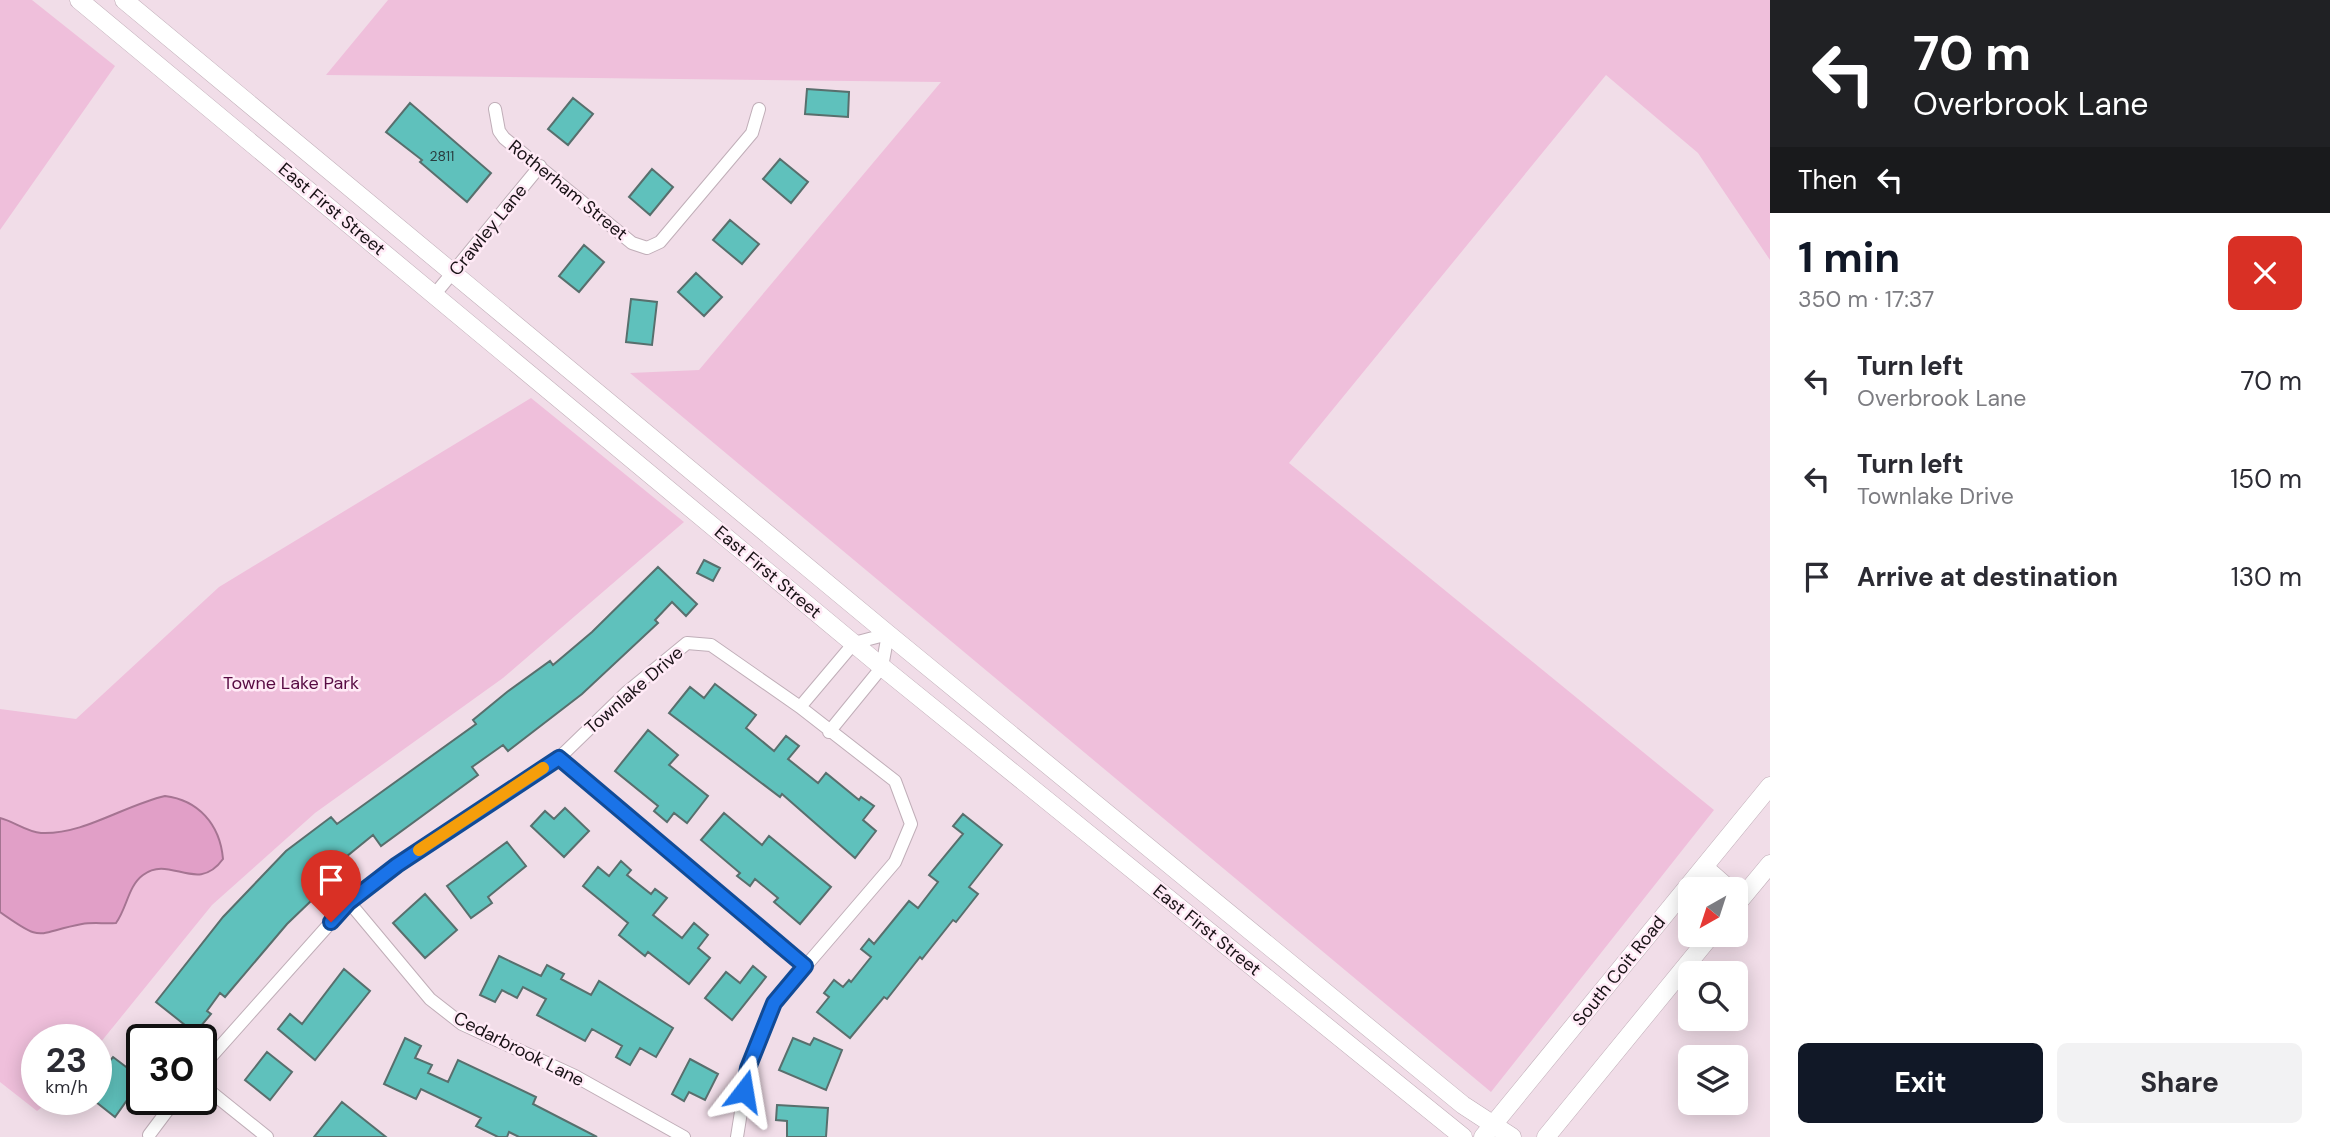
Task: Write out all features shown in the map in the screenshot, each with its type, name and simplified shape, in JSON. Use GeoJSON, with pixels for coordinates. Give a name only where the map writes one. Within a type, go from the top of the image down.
{"type":"FeatureCollection","features":[{"type":"Feature","properties":{"kind":"main road","name":"East First Street"},"geometry":{"type":"LineString","coordinates":[[79,0],[882,667],[1463,1137]]}},
{"type":"Feature","properties":{"kind":"main road","name":"East First Street"},"geometry":{"type":"LineString","coordinates":[[124,0],[888,634],[1463,1105],[1494,1123],[1511,1137]]}},
{"type":"Feature","properties":{"kind":"main road","name":"South Coit Road"},"geometry":{"type":"LineString","coordinates":[[1483,1137],[1770,786]]}},
{"type":"Feature","properties":{"kind":"main road"},"geometry":{"type":"LineString","coordinates":[[1748,885],[1770,864]]}},
{"type":"Feature","properties":{"kind":"main road"},"geometry":{"type":"LineString","coordinates":[[1704,867],[1714,877]]}},
{"type":"Feature","properties":{"kind":"main road"},"geometry":{"type":"LineString","coordinates":[[1546,1137],[1701,947]]}},
{"type":"Feature","properties":{"kind":"street","name":"Rotherham Street"},"geometry":{"type":"LineString","coordinates":[[495,109],[499,131],[504,138],[632,243],[647,248],[654,246],[752,133],[759,109]]}},
{"type":"Feature","properties":{"kind":"street","name":"Crawley Lane"},"geometry":{"type":"LineString","coordinates":[[435,294],[540,166]]}},
{"type":"Feature","properties":{"kind":"street"},"geometry":{"type":"LineString","coordinates":[[800,707],[854,643],[888,634],[882,667],[829,732]]}},
{"type":"Feature","properties":{"kind":"street","name":"Townlake Drive"},"geometry":{"type":"LineString","coordinates":[[217,1050],[349,902],[397,865],[559,758],[626,693],[687,643],[711,645],[800,707],[895,781],[911,824],[895,862],[774,1003],[748,1068],[737,1137]]}},
{"type":"Feature","properties":{"kind":"street"},"geometry":{"type":"LineString","coordinates":[[559,758],[805,966]]}},
{"type":"Feature","properties":{"kind":"street","name":"Cedarbrook Lane"},"geometry":{"type":"LineString","coordinates":[[349,902],[430,999],[463,1024],[575,1076],[684,1137]]}},
{"type":"Feature","properties":{"kind":"street"},"geometry":{"type":"LineString","coordinates":[[217,1097],[267,1137]]}},
{"type":"Feature","properties":{"kind":"street"},"geometry":{"type":"LineString","coordinates":[[149,1135],[164,1115]]}},
{"type":"Feature","properties":{"kind":"green space"},"geometry":{"type":"Polygon","coordinates":[[[0,0],[32,0],[115,66],[0,230],[0,0]]]}},
{"type":"Feature","properties":{"kind":"green space"},"geometry":{"type":"Polygon","coordinates":[[[388,0],[1770,0],[1770,260],[1698,153],[1606,75],[1289,463],[1714,810],[1491,1092],[630,373],[699,370],[941,82],[326,75],[388,0]]]}},
{"type":"Feature","properties":{"kind":"green space","name":"Towne Lake Park"},"geometry":{"type":"Polygon","coordinates":[[[531,398],[684,522],[503,678],[315,813],[212,905],[112,1028],[112,1024],[21,1024],[21,1098],[0,1082],[0,709],[76,719],[219,587],[531,398]]]}},
{"type":"Feature","properties":{"kind":"shaded area"},"geometry":{"type":"Polygon","coordinates":[[[165,796],[177,798],[197,808],[212,825],[223,859],[213,869],[203,874],[193,874],[163,869],[143,875],[134,885],[116,923],[86,923],[40,933],[25,929],[0,912],[0,818],[36,832],[57,832],[88,825],[165,796]]]}},
{"type":"Feature","properties":{"kind":"building"},"geometry":{"type":"Polygon","coordinates":[[[807,89],[849,92],[848,117],[805,114],[807,89]]]}},
{"type":"Feature","properties":{"kind":"building"},"geometry":{"type":"Polygon","coordinates":[[[573,98],[593,114],[568,145],[548,129],[573,98]]]}},
{"type":"Feature","properties":{"kind":"building"},"geometry":{"type":"Polygon","coordinates":[[[410,103],[491,173],[467,202],[420,162],[422,160],[386,132],[410,103]]]}},
{"type":"Feature","properties":{"kind":"building"},"geometry":{"type":"Polygon","coordinates":[[[780,159],[808,182],[791,203],[763,179],[780,159]]]}},
{"type":"Feature","properties":{"kind":"building"},"geometry":{"type":"Polygon","coordinates":[[[652,169],[673,187],[650,215],[629,197],[652,169]]]}},
{"type":"Feature","properties":{"kind":"building"},"geometry":{"type":"Polygon","coordinates":[[[730,220],[759,244],[742,264],[713,240],[730,220]]]}},
{"type":"Feature","properties":{"kind":"building"},"geometry":{"type":"Polygon","coordinates":[[[584,245],[604,262],[579,292],[559,276],[584,245]]]}},
{"type":"Feature","properties":{"kind":"building"},"geometry":{"type":"Polygon","coordinates":[[[696,273],[722,297],[704,316],[678,292],[696,273]]]}},
{"type":"Feature","properties":{"kind":"building"},"geometry":{"type":"Polygon","coordinates":[[[631,299],[657,302],[652,345],[626,342],[631,299]]]}},
{"type":"Feature","properties":{"kind":"building"},"geometry":{"type":"Polygon","coordinates":[[[704,560],[720,568],[713,581],[697,573],[704,560]]]}},
{"type":"Feature","properties":{"kind":"building"},"geometry":{"type":"Polygon","coordinates":[[[658,567],[697,604],[686,616],[672,602],[655,620],[658,623],[582,694],[508,751],[503,745],[472,767],[478,775],[381,846],[373,835],[346,857],[354,867],[341,878],[338,875],[287,924],[225,997],[220,993],[207,1011],[211,1014],[203,1024],[184,1024],[156,1002],[223,917],[286,851],[331,817],[337,824],[476,724],[473,720],[507,692],[550,661],[553,665],[592,632],[658,567]]]}},
{"type":"Feature","properties":{"kind":"building"},"geometry":{"type":"Polygon","coordinates":[[[715,684],[756,715],[746,728],[774,751],[786,736],[799,746],[788,759],[818,783],[826,773],[859,800],[861,797],[874,806],[863,820],[876,831],[855,858],[782,794],[780,797],[669,713],[690,687],[704,698],[715,684]]]}},
{"type":"Feature","properties":{"kind":"building"},"geometry":{"type":"Polygon","coordinates":[[[648,730],[678,755],[669,765],[708,796],[687,823],[674,813],[667,822],[654,811],[658,806],[615,771],[648,730]]]}},
{"type":"Feature","properties":{"kind":"building"},"geometry":{"type":"Polygon","coordinates":[[[565,808],[589,831],[564,857],[531,826],[545,811],[554,819],[565,808]]]}},
{"type":"Feature","properties":{"kind":"building"},"geometry":{"type":"Polygon","coordinates":[[[724,813],[762,845],[769,836],[831,887],[800,924],[774,902],[778,898],[755,879],[750,886],[737,876],[740,873],[701,840],[724,813]]]}},
{"type":"Feature","properties":{"kind":"building"},"geometry":{"type":"Polygon","coordinates":[[[963,814],[1002,845],[969,887],[978,894],[956,922],[953,920],[922,959],[920,957],[887,999],[884,997],[850,1038],[817,1012],[829,997],[824,993],[834,980],[843,987],[849,980],[851,982],[871,957],[861,949],[869,939],[874,944],[909,901],[918,908],[938,882],[929,875],[963,834],[953,826],[963,814]]]}},
{"type":"Feature","properties":{"kind":"building"},"geometry":{"type":"Polygon","coordinates":[[[507,842],[526,866],[488,897],[492,903],[471,918],[447,886],[507,842]]]}},
{"type":"Feature","properties":{"kind":"building"},"geometry":{"type":"Polygon","coordinates":[[[621,861],[631,870],[627,875],[651,894],[655,889],[667,898],[653,915],[682,938],[694,923],[708,935],[698,948],[710,958],[689,984],[648,952],[645,956],[619,935],[628,923],[583,886],[598,867],[609,876],[621,861]]]}},
{"type":"Feature","properties":{"kind":"building"},"geometry":{"type":"Polygon","coordinates":[[[425,894],[457,930],[425,958],[393,923],[425,894]]]}},
{"type":"Feature","properties":{"kind":"building"},"geometry":{"type":"Polygon","coordinates":[[[499,956],[541,976],[547,965],[564,974],[561,979],[591,995],[599,981],[673,1028],[656,1057],[640,1048],[630,1065],[616,1057],[622,1046],[592,1029],[585,1041],[537,1015],[546,999],[523,987],[517,998],[502,990],[495,1002],[480,995],[499,956]]]}},
{"type":"Feature","properties":{"kind":"building"},"geometry":{"type":"Polygon","coordinates":[[[753,966],[766,977],[732,1020],[705,998],[726,972],[740,983],[753,966]]]}},
{"type":"Feature","properties":{"kind":"building"},"geometry":{"type":"Polygon","coordinates":[[[344,969],[370,991],[315,1060],[278,1029],[290,1014],[302,1024],[344,969]]]}},
{"type":"Feature","properties":{"kind":"building"},"geometry":{"type":"Polygon","coordinates":[[[405,1038],[421,1046],[415,1058],[432,1065],[428,1073],[448,1082],[458,1060],[536,1097],[533,1104],[597,1137],[519,1137],[509,1132],[507,1137],[498,1137],[476,1126],[481,1118],[421,1089],[416,1099],[384,1084],[405,1038]]]}},
{"type":"Feature","properties":{"kind":"building"},"geometry":{"type":"Polygon","coordinates":[[[793,1038],[810,1045],[814,1038],[842,1050],[826,1090],[779,1070],[793,1038]]]}},
{"type":"Feature","properties":{"kind":"building"},"geometry":{"type":"Polygon","coordinates":[[[267,1052],[292,1072],[270,1100],[245,1080],[267,1052]]]}},
{"type":"Feature","properties":{"kind":"building"},"geometry":{"type":"Polygon","coordinates":[[[112,1058],[126,1067],[126,1102],[115,1117],[112,1115],[112,1058]]]}},
{"type":"Feature","properties":{"kind":"building"},"geometry":{"type":"Polygon","coordinates":[[[690,1059],[718,1074],[705,1100],[689,1092],[684,1101],[672,1094],[690,1059]]]}},
{"type":"Feature","properties":{"kind":"building"},"geometry":{"type":"Polygon","coordinates":[[[342,1102],[386,1137],[314,1137],[342,1102]]]}},
{"type":"Feature","properties":{"kind":"building"},"geometry":{"type":"Polygon","coordinates":[[[777,1105],[828,1108],[826,1137],[787,1137],[787,1121],[776,1120],[777,1105]]]}},
{"type":"Feature","properties":{"kind":"slow traffic"},"geometry":{"type":"LineString","coordinates":[[419,850],[543,768]]}},
{"type":"Feature","properties":{"kind":"route"},"geometry":{"type":"LineString","coordinates":[[331,922],[349,902],[397,865],[559,758],[805,966],[774,1003],[748,1068],[744,1091]]}}]}
